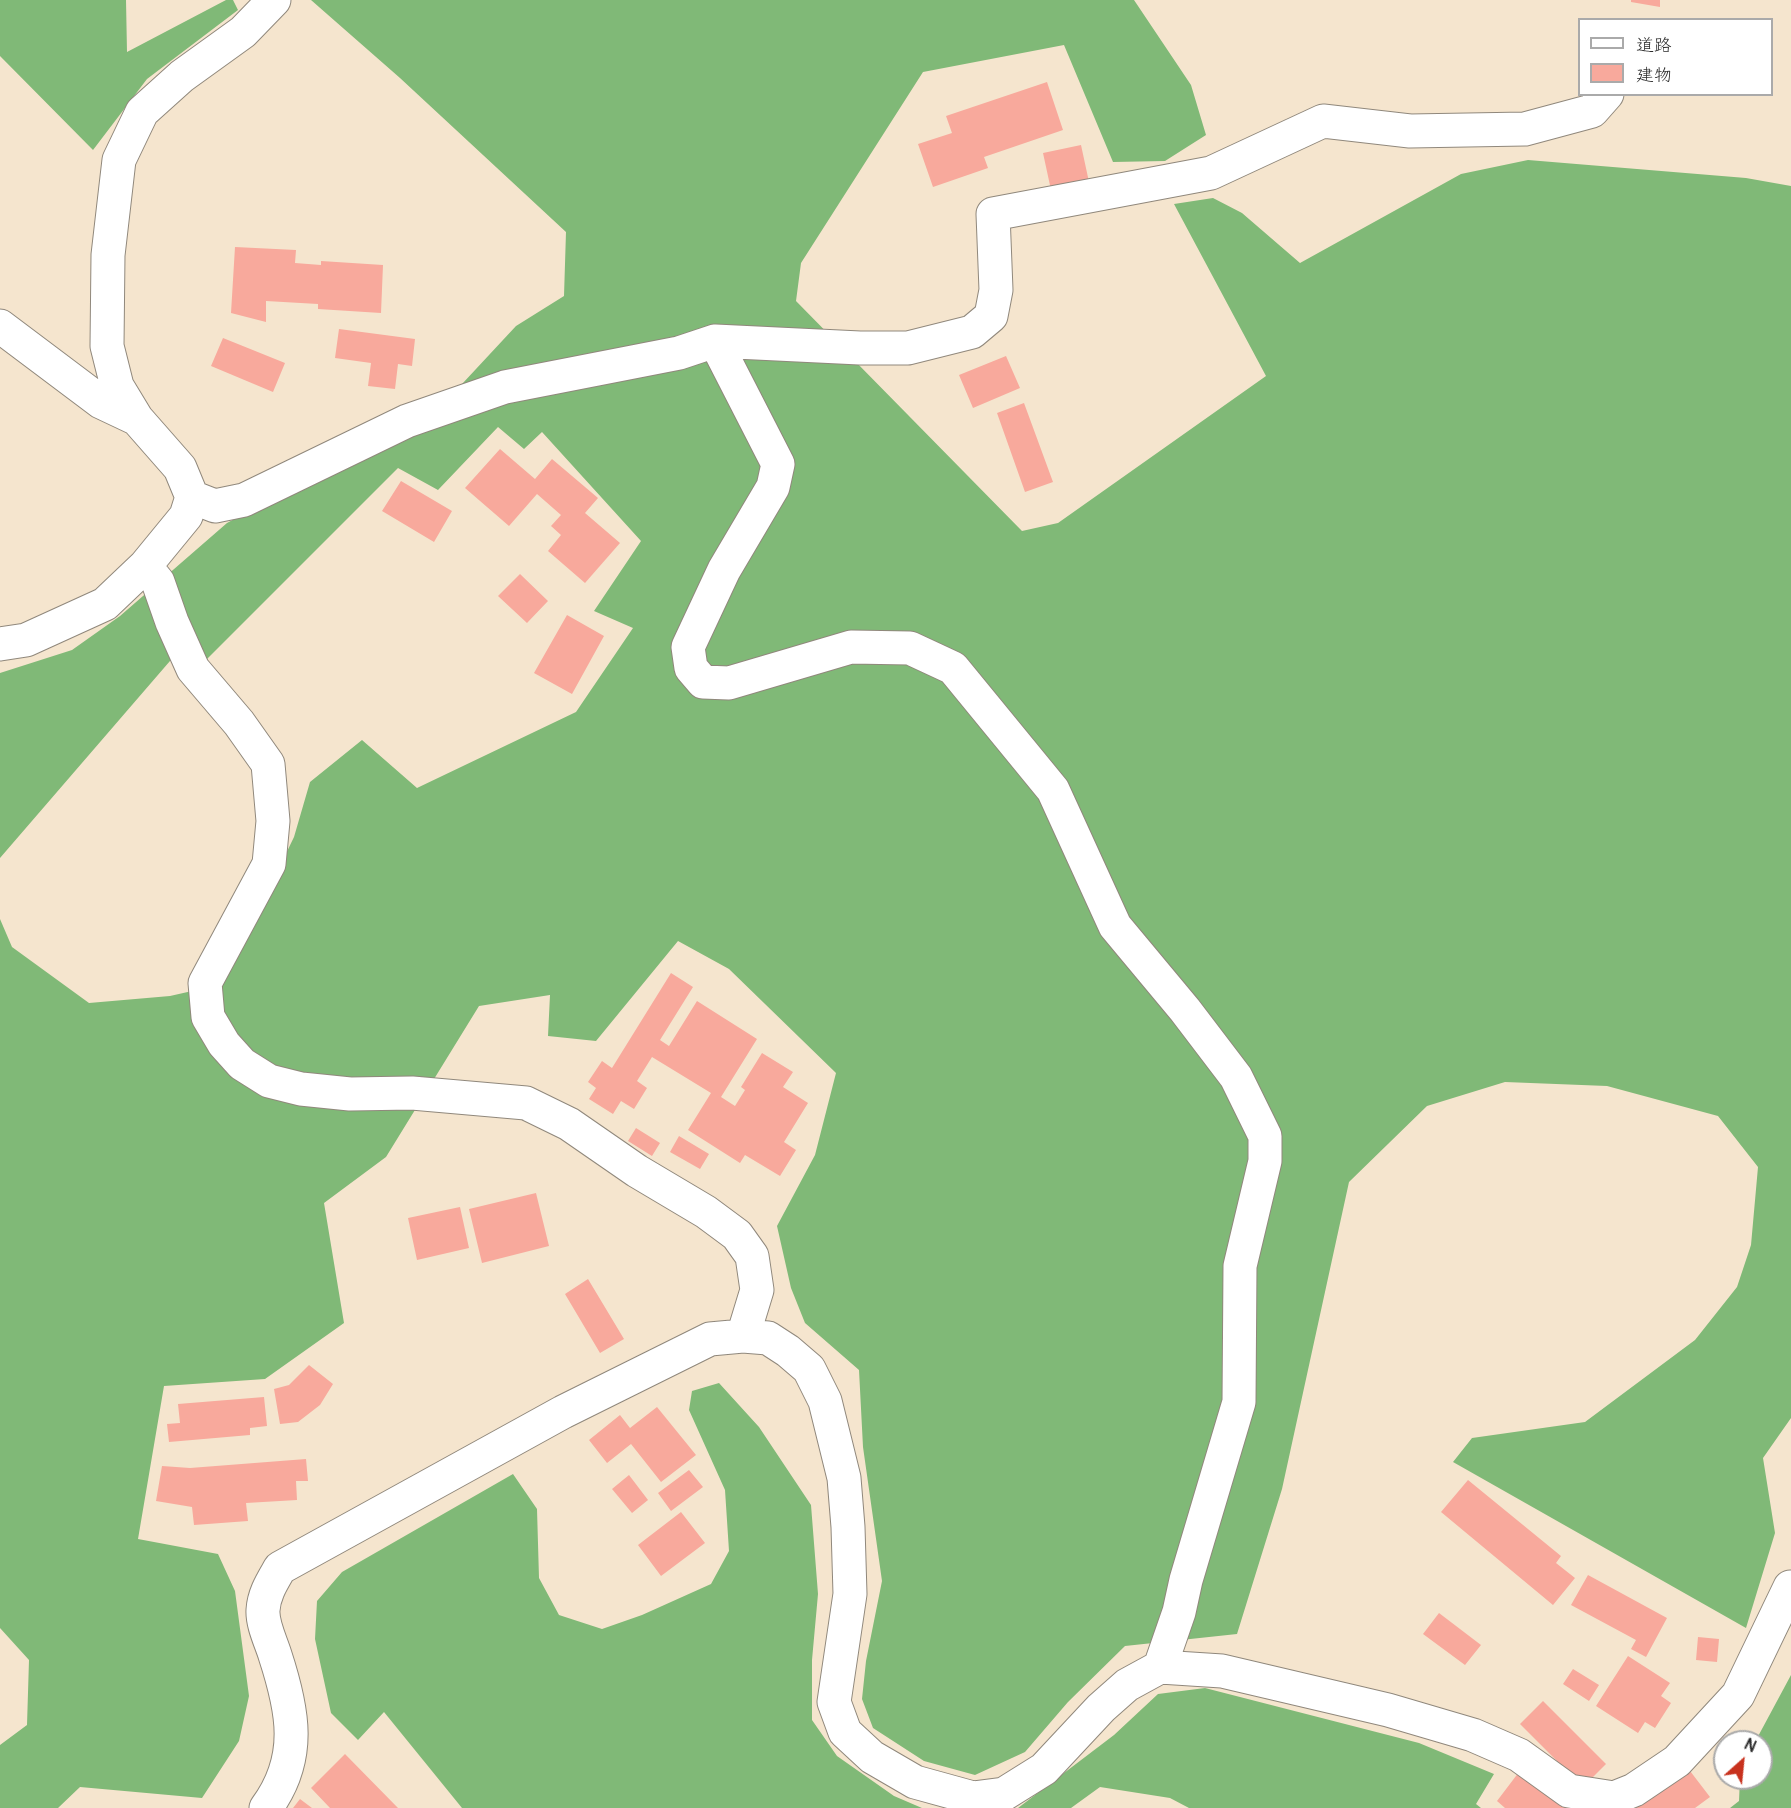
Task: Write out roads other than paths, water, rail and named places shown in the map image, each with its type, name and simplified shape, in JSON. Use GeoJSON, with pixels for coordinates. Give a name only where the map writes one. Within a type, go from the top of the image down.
{"type":"FeatureCollection","features":[{"type":"Feature","properties":{"kind":"street"},"geometry":{"type":"LineString","coordinates":[[0,644],[26,640],[105,604],[145,566],[186,516],[192,496],[180,468],[137,418],[117,386],[107,346],[108,255],[119,160],[142,112],[182,76],[243,32],[274,0]]}},
{"type":"Feature","properties":{"kind":"street"},"geometry":{"type":"LineString","coordinates":[[192,496],[215,506],[244,500],[407,421],[505,387],[679,353],[715,341],[908,348],[972,332],[991,316],[996,290],[993,214],[1211,173],[1323,121],[1410,130],[1525,129],[1592,111],[1605,96]]}},
{"type":"Feature","properties":{"kind":"street"},"geometry":{"type":"LineString","coordinates":[[0,326],[101,402],[137,418]]}},
{"type":"Feature","properties":{"kind":"street"},"geometry":{"type":"LineString","coordinates":[[715,341],[777,464],[774,487],[724,570],[688,647],[691,668],[703,682],[729,682],[851,647],[910,648],[953,668],[1053,790],[1114,926],[1185,1010],[1236,1077],[1265,1136],[1265,1161],[1240,1266],[1239,1402],[1186,1580],[1179,1612],[1160,1667]]}},
{"type":"Feature","properties":{"kind":"street"},"geometry":{"type":"LineString","coordinates":[[145,566],[158,582],[172,622],[193,669],[239,723],[268,764],[273,821],[268,864],[205,983],[208,1017],[224,1044],[242,1064],[269,1081],[301,1089],[350,1094],[412,1093],[526,1103],[569,1124],[638,1171],[706,1212],[736,1235],[752,1256],[757,1290],[743,1336]]}},
{"type":"Feature","properties":{"kind":"street"},"geometry":{"type":"LineString","coordinates":[[266,1808],[279,1790],[292,1751],[289,1703],[263,1612],[268,1588],[280,1568],[563,1412],[710,1339],[743,1336],[768,1338],[809,1369],[825,1401],[844,1478],[848,1527],[849,1594],[834,1702],[845,1732],[872,1757],[915,1782],[973,1798],[1004,1794],[1044,1769],[1101,1708],[1127,1685],[1160,1667],[1222,1671],[1399,1713],[1473,1735],[1519,1755],[1569,1791],[1614,1798],[1634,1790],[1677,1761],[1738,1695],[1790,1587]]}}]}
